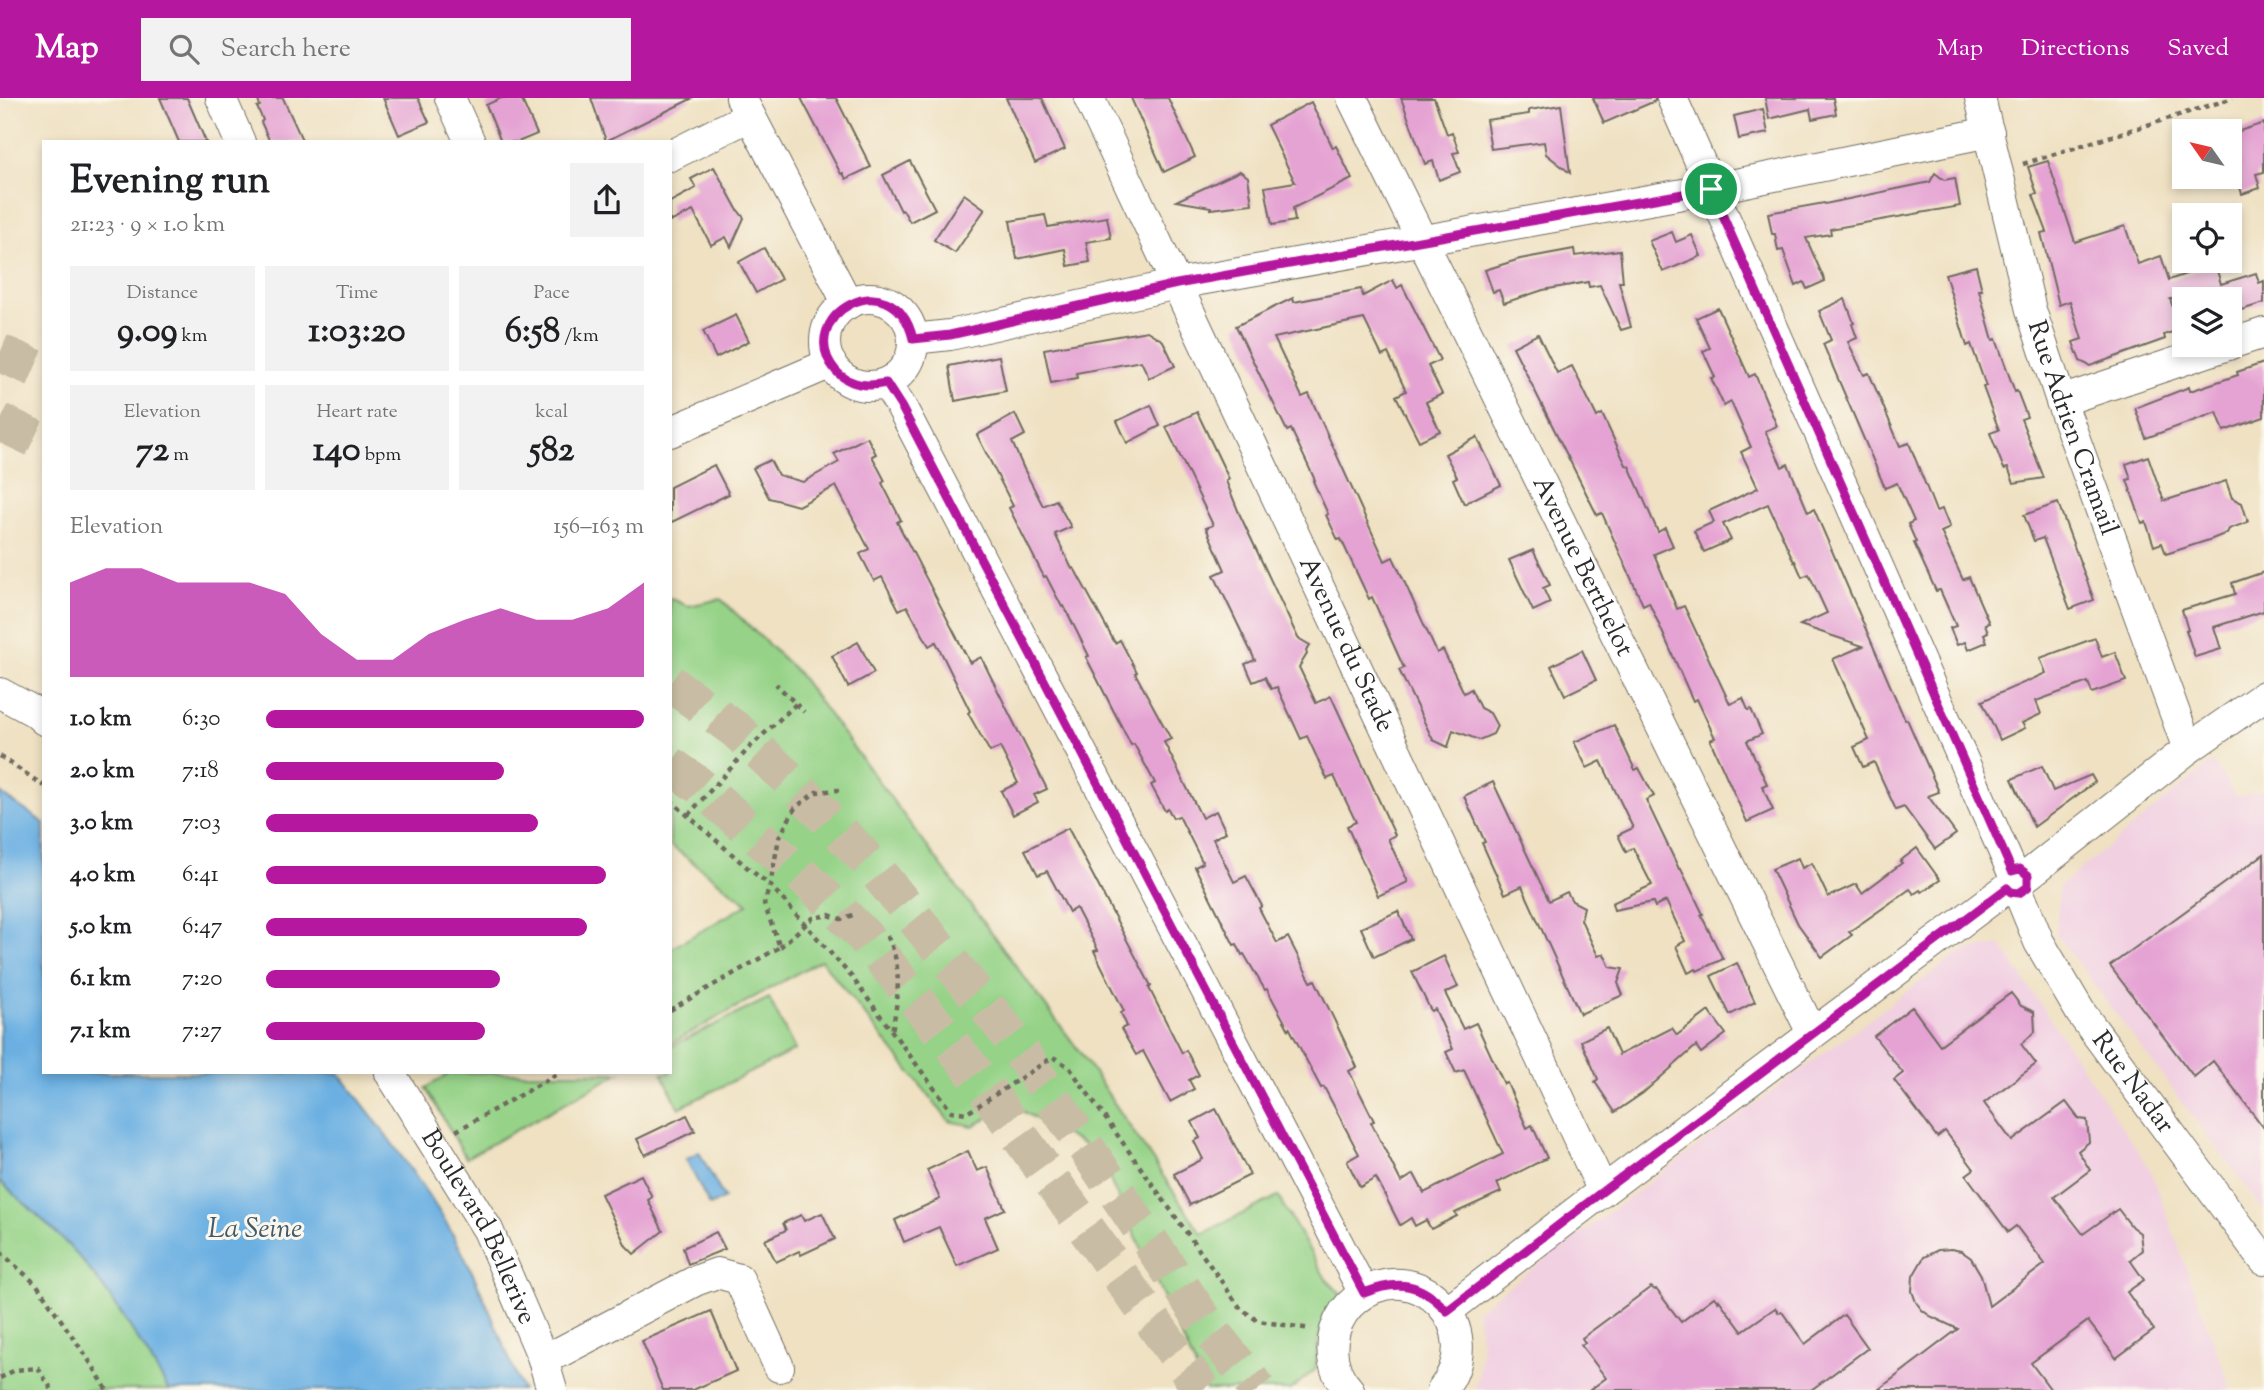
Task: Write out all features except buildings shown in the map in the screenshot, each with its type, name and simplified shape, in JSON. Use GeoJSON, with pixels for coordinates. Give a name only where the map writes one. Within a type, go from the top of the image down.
{"type":"FeatureCollection","features":[{"type":"Feature","properties":{"kind":"street"},"geometry":{"type":"LineString","coordinates":[[221,98],[239,140]]}},
{"type":"Feature","properties":{"kind":"street"},"geometry":{"type":"LineString","coordinates":[[450,98],[469,140]]}},
{"type":"Feature","properties":{"kind":"street","name":"Avenue du Stade"},"geometry":{"type":"LineString","coordinates":[[1089,98],[1603,1191]]}},
{"type":"Feature","properties":{"kind":"street","name":"Avenue Berthelot"},"geometry":{"type":"LineString","coordinates":[[1352,98],[1812,1033]]}},
{"type":"Feature","properties":{"kind":"street","name":"Rue Nadar"},"geometry":{"type":"LineString","coordinates":[[1672,98],[2016,882],[2039,942],[2081,1013],[2264,1260]]}},
{"type":"Feature","properties":{"kind":"street","name":"Rue Adrien Cramail"},"geometry":{"type":"LineString","coordinates":[[1980,98],[2031,310],[2061,401],[2188,749]]}},
{"type":"Feature","properties":{"kind":"street"},"geometry":{"type":"LineString","coordinates":[[672,155],[745,107],[848,304]]}},
{"type":"Feature","properties":{"kind":"street"},"geometry":{"type":"LineString","coordinates":[[913,339],[950,335],[1177,284],[1711,189],[1989,132]]}},
{"type":"Feature","properties":{"kind":"street"},"geometry":{"type":"LineString","coordinates":[[862,299],[876,299],[890,303],[901,312],[909,324],[913,339],[912,352],[898,375],[886,383],[874,386],[849,381],[838,374],[826,351],[825,337],[837,312],[862,299]]}},
{"type":"Feature","properties":{"kind":"street"},"geometry":{"type":"LineString","coordinates":[[2242,340],[2264,332]]}},
{"type":"Feature","properties":{"kind":"street"},"geometry":{"type":"LineString","coordinates":[[2061,401],[2191,357]]}},
{"type":"Feature","properties":{"kind":"street"},"geometry":{"type":"LineString","coordinates":[[672,431],[831,363]]}},
{"type":"Feature","properties":{"kind":"street"},"geometry":{"type":"LineString","coordinates":[[886,383],[908,420],[1364,1293]]}},
{"type":"Feature","properties":{"kind":"street"},"geometry":{"type":"LineString","coordinates":[[0,693],[41,713]]}},
{"type":"Feature","properties":{"kind":"street"},"geometry":{"type":"LineString","coordinates":[[1447,1311],[2188,749],[2264,696]]}},
{"type":"Feature","properties":{"kind":"street","name":"Boulevard Bellerive"},"geometry":{"type":"LineString","coordinates":[[391,1074],[488,1230],[542,1356],[552,1390]]}},
{"type":"Feature","properties":{"kind":"street"},"geometry":{"type":"LineString","coordinates":[[542,1356],[561,1352],[695,1281],[717,1273],[739,1279],[779,1367]]}},
{"type":"Feature","properties":{"kind":"street"},"geometry":{"type":"LineString","coordinates":[[1341,1388],[1335,1370],[1332,1340],[1338,1321],[1349,1305],[1364,1293],[1381,1286],[1400,1284],[1418,1288],[1434,1297],[1447,1311],[1457,1329],[1459,1350],[1455,1371],[1444,1390]]}},
{"type":"Feature","properties":{"kind":"path"},"geometry":{"type":"LineString","coordinates":[[1999,172],[2233,98]]}},
{"type":"Feature","properties":{"kind":"path"},"geometry":{"type":"LineString","coordinates":[[776,684],[804,712]]}},
{"type":"Feature","properties":{"kind":"path"},"geometry":{"type":"LineString","coordinates":[[688,815],[750,747],[796,704]]}},
{"type":"Feature","properties":{"kind":"path"},"geometry":{"type":"LineString","coordinates":[[0,756],[42,785]]}},
{"type":"Feature","properties":{"kind":"path"},"geometry":{"type":"LineString","coordinates":[[780,947],[764,904],[779,838],[795,808],[816,792],[839,790]]}},
{"type":"Feature","properties":{"kind":"path"},"geometry":{"type":"LineString","coordinates":[[672,802],[770,885],[851,976],[951,1111],[967,1113],[1053,1057],[1069,1068],[1241,1310],[1258,1321],[1320,1331],[1332,1340]]}},
{"type":"Feature","properties":{"kind":"path"},"geometry":{"type":"LineString","coordinates":[[672,1009],[780,947],[813,918],[829,915],[841,919],[853,915]]}},
{"type":"Feature","properties":{"kind":"path"},"geometry":{"type":"LineString","coordinates":[[887,936],[897,966],[897,1009],[892,1032]]}},
{"type":"Feature","properties":{"kind":"path"},"geometry":{"type":"LineString","coordinates":[[435,1143],[557,1074]]}},
{"type":"Feature","properties":{"kind":"path"},"geometry":{"type":"LineString","coordinates":[[0,1252],[37,1285],[107,1390]]}},
{"type":"Feature","properties":{"kind":"path"},"geometry":{"type":"LineString","coordinates":[[0,1378],[15,1370],[38,1368],[52,1390]]}},
{"type":"Feature","properties":{"kind":"shaded area"},"geometry":{"type":"Polygon","coordinates":[[[2213,761],[2236,797],[2264,790],[2264,1211],[2056,934],[2059,887],[2213,761]]]}},
{"type":"Feature","properties":{"kind":"shaded area"},"geometry":{"type":"Polygon","coordinates":[[[2001,945],[2151,1171],[2231,1390],[1475,1390],[1482,1344],[1476,1311],[1960,952],[2001,945]]]}},
{"type":"Feature","properties":{"kind":"green space"},"geometry":{"type":"Polygon","coordinates":[[[672,599],[688,606],[721,599],[797,672],[1080,1052],[1202,1234],[1278,1196],[1326,1279],[1341,1294],[1321,1329],[1316,1369],[1290,1390],[1206,1390],[1097,1152],[1011,1105],[973,1126],[949,1121],[821,960],[672,1043],[672,948],[748,904],[672,847],[672,599]]]}},
{"type":"Feature","properties":{"kind":"green space"},"geometry":{"type":"Polygon","coordinates":[[[769,998],[795,1050],[679,1108],[662,1074],[672,1074],[672,1046],[769,998]]]}},
{"type":"Feature","properties":{"kind":"green space"},"geometry":{"type":"Polygon","coordinates":[[[448,1074],[617,1074],[466,1158],[426,1088],[448,1074]]]}},
{"type":"Feature","properties":{"kind":"green space"},"geometry":{"type":"Polygon","coordinates":[[[0,1181],[55,1231],[85,1264],[119,1310],[169,1390],[0,1390],[0,1181]]]}},
{"type":"Feature","properties":{"kind":"water","name":"La Seine"},"geometry":{"type":"Polygon","coordinates":[[[0,793],[42,822],[42,1074],[340,1074],[405,1161],[442,1216],[485,1301],[522,1390],[169,1390],[119,1310],[85,1264],[0,1181],[0,793]]]}},
{"type":"Feature","properties":{"kind":"water"},"geometry":{"type":"Polygon","coordinates":[[[699,1152],[724,1198],[710,1206],[686,1159],[699,1152]]]}},
{"type":"Feature","properties":{"kind":"tunnel"},"geometry":{"type":"LineString","coordinates":[[0,353],[42,371]]}},
{"type":"Feature","properties":{"kind":"tunnel"},"geometry":{"type":"LineString","coordinates":[[0,422],[42,442]]}},
{"type":"Feature","properties":{"kind":"tunnel"},"geometry":{"type":"LineString","coordinates":[[672,684],[736,730],[790,780],[869,862],[1007,1032],[1213,1334],[1258,1390]]}},
{"type":"Feature","properties":{"kind":"tunnel"},"geometry":{"type":"LineString","coordinates":[[672,766],[697,784],[814,886],[864,936],[970,1067],[1202,1390]]}},
{"type":"Feature","properties":{"kind":"route"},"geometry":{"type":"LineString","coordinates":[[1711,189],[2012,871],[2024,871],[2030,883],[2026,890],[2019,893],[2011,892],[2007,888],[1447,1311],[1434,1297],[1418,1288],[1400,1284],[1381,1286],[1364,1293],[902,408],[886,383],[861,385],[838,374],[826,351],[825,337],[829,324],[837,312],[848,304],[862,299],[876,299],[890,303],[901,312],[909,324],[913,339],[950,335],[1177,284],[1711,189]]}}]}
